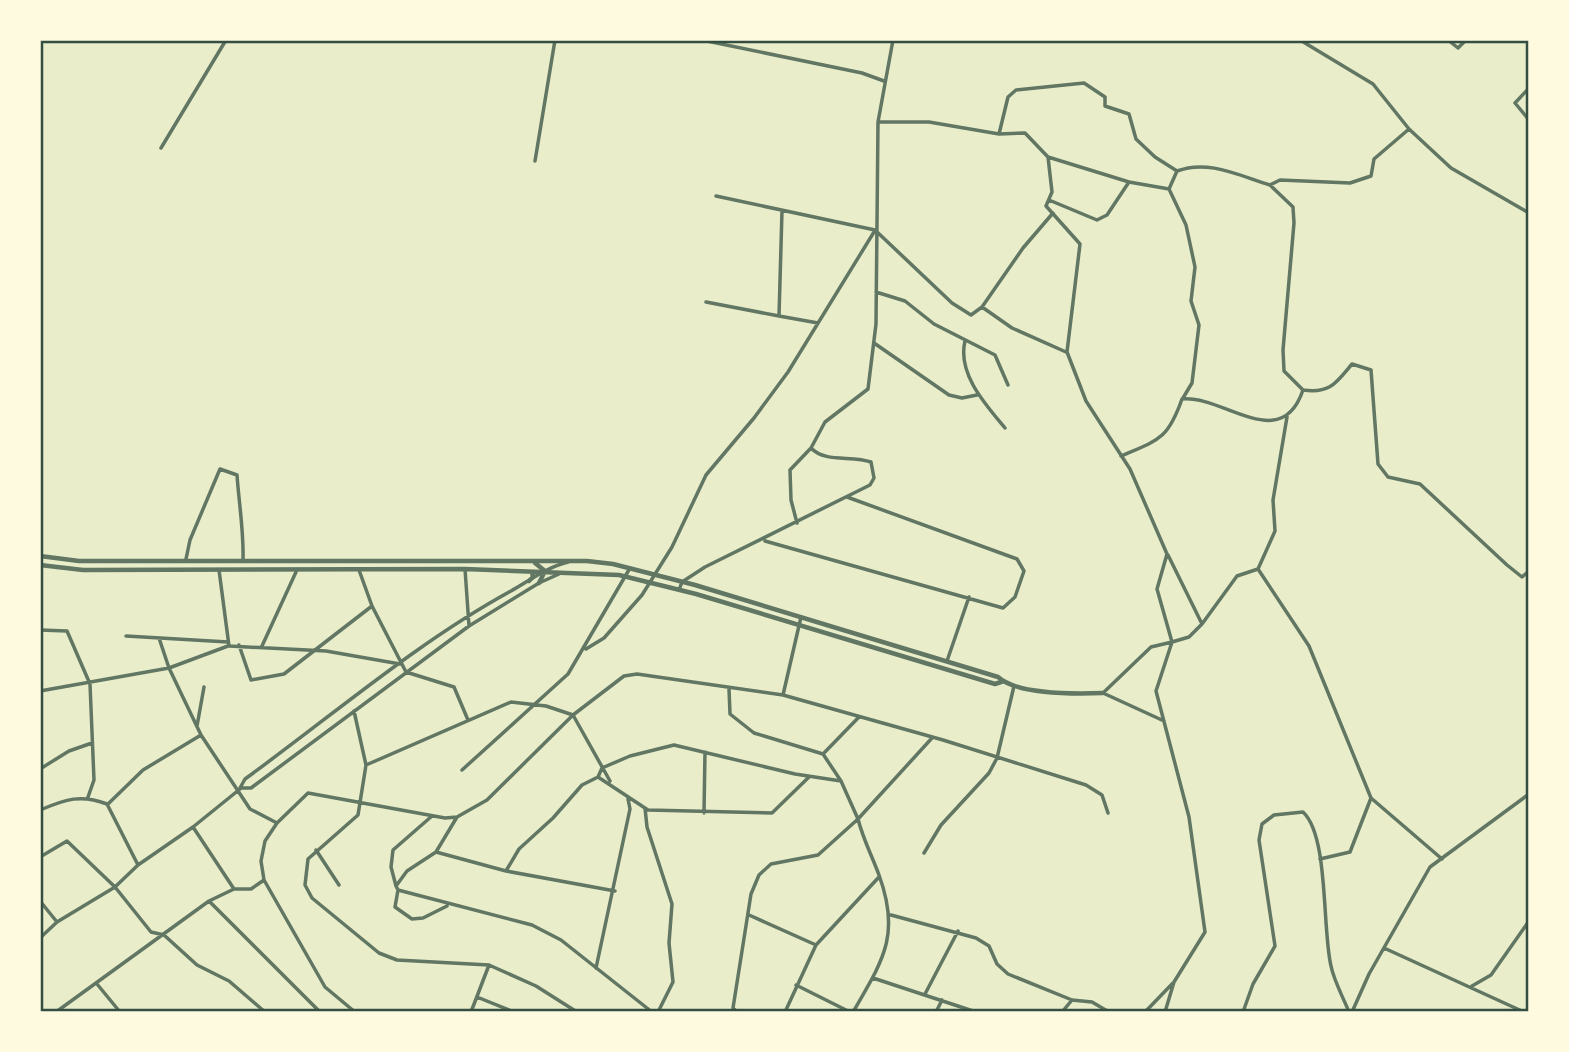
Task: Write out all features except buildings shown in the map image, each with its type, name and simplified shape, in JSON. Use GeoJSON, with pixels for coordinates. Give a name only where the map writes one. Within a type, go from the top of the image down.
{"type":"FeatureCollection","features":[{"type":"Feature","properties":{"kind":"street"},"geometry":{"type":"LineString","coordinates":[[161,148],[226,40]]}},
{"type":"Feature","properties":{"kind":"street"},"geometry":{"type":"LineString","coordinates":[[535,160],[555,40]]}},
{"type":"Feature","properties":{"kind":"street"},"geometry":{"type":"LineString","coordinates":[[702,40],[862,73],[884,81]]}},
{"type":"Feature","properties":{"kind":"street"},"geometry":{"type":"LineString","coordinates":[[797,523],[791,500],[790,470],[811,448],[825,422],[868,388],[874,343],[876,292],[878,122],[892,40]]}},
{"type":"Feature","properties":{"kind":"street"},"geometry":{"type":"LineString","coordinates":[[1300,40],[1373,83],[1409,129],[1451,169],[1529,213]]}},
{"type":"Feature","properties":{"kind":"street"},"geometry":{"type":"LineString","coordinates":[[1448,40],[1458,48],[1466,40]]}},
{"type":"Feature","properties":{"kind":"street"},"geometry":{"type":"LineString","coordinates":[[999,134],[1008,97],[1016,90],[1084,83],[1105,97],[1105,106],[1129,114],[1136,139],[1155,157],[1177,171]]}},
{"type":"Feature","properties":{"kind":"street"},"geometry":{"type":"LineString","coordinates":[[1529,88],[1516,103],[1529,120]]}},
{"type":"Feature","properties":{"kind":"street"},"geometry":{"type":"LineString","coordinates":[[878,122],[929,122],[999,134],[1025,133],[1048,157],[1129,182],[1169,189]]}},
{"type":"Feature","properties":{"kind":"street"},"geometry":{"type":"LineString","coordinates":[[1270,185],[1280,180],[1350,183],[1371,176],[1374,159],[1409,129]]}},
{"type":"Feature","properties":{"kind":"street"},"geometry":{"type":"LineString","coordinates":[[1048,157],[1052,191],[1046,206],[1080,244],[1067,352],[1086,401],[1121,456],[1202,624]]}},
{"type":"Feature","properties":{"kind":"street"},"geometry":{"type":"LineString","coordinates":[[1121,456],[1157,440],[1173,425],[1182,399],[1192,383],[1199,325],[1191,301],[1195,267],[1186,225],[1169,189],[1177,171],[1192,165],[1207,166],[1270,185],[1293,207],[1294,223],[1283,350],[1284,371],[1303,390],[1319,393],[1331,389],[1352,364],[1371,370],[1378,464],[1388,477],[1420,484],[1522,577],[1529,571]]}},
{"type":"Feature","properties":{"kind":"street"},"geometry":{"type":"LineString","coordinates":[[1049,200],[1097,220],[1107,215],[1129,182]]}},
{"type":"Feature","properties":{"kind":"street"},"geometry":{"type":"LineString","coordinates":[[716,197],[875,230],[952,303],[971,315],[982,307],[1023,248],[1054,213]]}},
{"type":"Feature","properties":{"kind":"street"},"geometry":{"type":"LineString","coordinates":[[779,316],[782,210]]}},
{"type":"Feature","properties":{"kind":"street"},"geometry":{"type":"LineString","coordinates":[[586,649],[604,638],[650,583],[672,547],[706,475],[788,372],[875,230]]}},
{"type":"Feature","properties":{"kind":"street"},"geometry":{"type":"LineString","coordinates":[[876,292],[905,301],[934,324],[995,355],[1008,384]]}},
{"type":"Feature","properties":{"kind":"street"},"geometry":{"type":"LineString","coordinates":[[706,302],[818,323]]}},
{"type":"Feature","properties":{"kind":"street"},"geometry":{"type":"LineString","coordinates":[[982,307],[1012,328],[1067,352]]}},
{"type":"Feature","properties":{"kind":"street"},"geometry":{"type":"LineString","coordinates":[[965,341],[967,368],[978,395],[1004,428]]}},
{"type":"Feature","properties":{"kind":"street"},"geometry":{"type":"LineString","coordinates":[[874,343],[949,395],[962,398],[978,395]]}},
{"type":"Feature","properties":{"kind":"street"},"geometry":{"type":"LineString","coordinates":[[1182,399],[1197,397],[1221,409],[1263,420],[1287,415],[1297,409],[1303,390]]}},
{"type":"Feature","properties":{"kind":"street"},"geometry":{"type":"LineString","coordinates":[[1103,693],[1151,647],[1189,637],[1202,624],[1237,576],[1258,569],[1275,531],[1273,500],[1287,415]]}},
{"type":"Feature","properties":{"kind":"street"},"geometry":{"type":"LineString","coordinates":[[679,590],[682,582],[705,567],[847,498],[870,485],[874,478],[871,463],[859,458],[824,457],[811,448]]}},
{"type":"Feature","properties":{"kind":"street"},"geometry":{"type":"LineString","coordinates":[[186,559],[190,540],[220,469],[237,473],[239,513],[244,536],[243,561]]}},
{"type":"Feature","properties":{"kind":"street"},"geometry":{"type":"LineString","coordinates":[[762,540],[1003,608],[1015,597],[1024,571],[1017,559],[847,498]]}},
{"type":"Feature","properties":{"kind":"street"},"geometry":{"type":"LineString","coordinates":[[1145,1012],[1174,982],[1205,932],[1189,817],[1156,691],[1172,642],[1157,589],[1167,554]]}},
{"type":"Feature","properties":{"kind":"street"},"geometry":{"type":"LineString","coordinates":[[40,556],[79,561],[573,561],[630,568],[947,661],[999,677],[1014,686],[1078,694],[1103,693],[1164,720]]}},
{"type":"Feature","properties":{"kind":"street"},"geometry":{"type":"LineString","coordinates":[[531,561],[545,571]]}},
{"type":"Feature","properties":{"kind":"street"},"geometry":{"type":"LineString","coordinates":[[40,938],[57,922],[115,887],[138,865],[193,827],[239,789],[245,779],[400,664],[526,582],[545,571],[573,561]]}},
{"type":"Feature","properties":{"kind":"street"},"geometry":{"type":"LineString","coordinates":[[40,565],[83,570],[219,568],[296,572],[464,569],[625,577],[679,590],[995,684],[1004,681]]}},
{"type":"Feature","properties":{"kind":"street"},"geometry":{"type":"LineString","coordinates":[[219,568],[228,644]]}},
{"type":"Feature","properties":{"kind":"street"},"geometry":{"type":"LineString","coordinates":[[462,770],[537,705],[568,674],[586,649],[596,624],[630,568]]}},
{"type":"Feature","properties":{"kind":"street"},"geometry":{"type":"LineString","coordinates":[[464,569],[469,626]]}},
{"type":"Feature","properties":{"kind":"street"},"geometry":{"type":"LineString","coordinates":[[1258,569],[1309,646],[1371,798],[1442,859]]}},
{"type":"Feature","properties":{"kind":"street"},"geometry":{"type":"LineString","coordinates":[[359,570],[372,606],[400,664],[406,672],[454,687],[468,720]]}},
{"type":"Feature","properties":{"kind":"street"},"geometry":{"type":"LineString","coordinates":[[526,582],[533,577],[531,571]]}},
{"type":"Feature","properties":{"kind":"street"},"geometry":{"type":"LineString","coordinates":[[539,583],[545,571]]}},
{"type":"Feature","properties":{"kind":"street"},"geometry":{"type":"LineString","coordinates":[[262,646],[296,572]]}},
{"type":"Feature","properties":{"kind":"street"},"geometry":{"type":"LineString","coordinates":[[239,789],[251,788],[469,626],[539,583],[564,572]]}},
{"type":"Feature","properties":{"kind":"street"},"geometry":{"type":"LineString","coordinates":[[526,582],[528,590]]}},
{"type":"Feature","properties":{"kind":"street"},"geometry":{"type":"LineString","coordinates":[[947,661],[969,597]]}},
{"type":"Feature","properties":{"kind":"street"},"geometry":{"type":"LineString","coordinates":[[239,645],[247,677],[255,681],[284,674],[372,606]]}},
{"type":"Feature","properties":{"kind":"street"},"geometry":{"type":"LineString","coordinates":[[783,695],[801,617]]}},
{"type":"Feature","properties":{"kind":"street"},"geometry":{"type":"LineString","coordinates":[[40,629],[67,631],[90,684],[94,780],[88,797]]}},
{"type":"Feature","properties":{"kind":"street"},"geometry":{"type":"LineString","coordinates":[[125,636],[318,650],[400,664]]}},
{"type":"Feature","properties":{"kind":"street"},"geometry":{"type":"LineString","coordinates":[[159,638],[169,668],[201,735],[255,813],[276,823]]}},
{"type":"Feature","properties":{"kind":"street"},"geometry":{"type":"LineString","coordinates":[[40,691],[169,668],[228,644]]}},
{"type":"Feature","properties":{"kind":"street"},"geometry":{"type":"LineString","coordinates":[[397,888],[407,871],[436,852],[457,817],[487,800],[573,715],[624,676],[637,674],[783,695],[932,738],[1086,785],[1102,795],[1108,813]]}},
{"type":"Feature","properties":{"kind":"street"},"geometry":{"type":"LineString","coordinates":[[924,853],[946,818],[989,773],[997,758],[1014,686]]}},
{"type":"Feature","properties":{"kind":"street"},"geometry":{"type":"LineString","coordinates":[[197,726],[204,687]]}},
{"type":"Feature","properties":{"kind":"street"},"geometry":{"type":"LineString","coordinates":[[729,689],[730,714],[754,733],[823,754],[841,781],[858,820],[891,915],[887,943],[873,978],[852,1012],[796,985]]}},
{"type":"Feature","properties":{"kind":"street"},"geometry":{"type":"LineString","coordinates":[[366,765],[511,702],[537,705],[573,715],[610,781],[645,808],[704,813],[772,813],[810,777]]}},
{"type":"Feature","properties":{"kind":"street"},"geometry":{"type":"LineString","coordinates":[[354,711],[366,765],[362,803],[355,820],[316,850],[306,865],[308,892],[316,903],[379,953],[397,960],[489,965],[536,986],[576,1012]]}},
{"type":"Feature","properties":{"kind":"street"},"geometry":{"type":"LineString","coordinates":[[823,754],[859,717]]}},
{"type":"Feature","properties":{"kind":"street"},"geometry":{"type":"LineString","coordinates":[[107,804],[143,770],[201,735]]}},
{"type":"Feature","properties":{"kind":"street"},"geometry":{"type":"LineString","coordinates":[[737,1012],[733,1008],[751,894],[759,875],[771,864],[818,855],[858,820],[932,738]]}},
{"type":"Feature","properties":{"kind":"street"},"geometry":{"type":"LineString","coordinates":[[40,769],[69,751],[92,743]]}},
{"type":"Feature","properties":{"kind":"street"},"geometry":{"type":"LineString","coordinates":[[506,871],[519,849],[553,818],[582,785],[598,777],[602,768],[629,756],[674,745],[810,777],[841,781]]}},
{"type":"Feature","properties":{"kind":"street"},"geometry":{"type":"LineString","coordinates":[[704,813],[705,752]]}},
{"type":"Feature","properties":{"kind":"street"},"geometry":{"type":"LineString","coordinates":[[598,777],[610,781]]}},
{"type":"Feature","properties":{"kind":"street"},"geometry":{"type":"LineString","coordinates":[[355,1012],[325,986],[264,880],[261,861],[265,841],[276,823],[308,793],[432,816],[457,817]]}},
{"type":"Feature","properties":{"kind":"street"},"geometry":{"type":"LineString","coordinates":[[1350,1012],[1430,867],[1529,794]]}},
{"type":"Feature","properties":{"kind":"street"},"geometry":{"type":"LineString","coordinates":[[40,810],[71,797],[88,797],[107,804],[138,865]]}},
{"type":"Feature","properties":{"kind":"street"},"geometry":{"type":"LineString","coordinates":[[596,968],[615,891],[630,809],[628,797]]}},
{"type":"Feature","properties":{"kind":"street"},"geometry":{"type":"LineString","coordinates":[[1320,859],[1350,852],[1371,798]]}},
{"type":"Feature","properties":{"kind":"street"},"geometry":{"type":"LineString","coordinates":[[645,808],[647,827],[672,905],[669,943],[673,982],[658,1012]]}},
{"type":"Feature","properties":{"kind":"street"},"geometry":{"type":"LineString","coordinates":[[1243,1012],[1253,984],[1275,946],[1259,840],[1262,824],[1275,815],[1303,812],[1311,820],[1320,859],[1331,966],[1350,1012]]}},
{"type":"Feature","properties":{"kind":"street"},"geometry":{"type":"LineString","coordinates":[[432,816],[393,850],[391,867],[397,888],[395,907],[412,919],[423,918],[449,905]]}},
{"type":"Feature","properties":{"kind":"street"},"geometry":{"type":"LineString","coordinates":[[193,827],[234,888]]}},
{"type":"Feature","properties":{"kind":"street"},"geometry":{"type":"LineString","coordinates":[[40,857],[67,841],[115,887],[151,932],[164,936],[197,965],[229,981],[265,1012]]}},
{"type":"Feature","properties":{"kind":"street"},"geometry":{"type":"LineString","coordinates":[[316,850],[339,885]]}},
{"type":"Feature","properties":{"kind":"street"},"geometry":{"type":"LineString","coordinates":[[436,852],[506,871],[615,891]]}},
{"type":"Feature","properties":{"kind":"street"},"geometry":{"type":"LineString","coordinates":[[785,1012],[816,946],[879,876]]}},
{"type":"Feature","properties":{"kind":"street"},"geometry":{"type":"LineString","coordinates":[[56,1012],[209,901],[234,888],[251,889],[264,880]]}},
{"type":"Feature","properties":{"kind":"street"},"geometry":{"type":"LineString","coordinates":[[397,888],[449,905],[532,925],[561,940],[652,1012]]}},
{"type":"Feature","properties":{"kind":"street"},"geometry":{"type":"LineString","coordinates":[[40,901],[57,922]]}},
{"type":"Feature","properties":{"kind":"street"},"geometry":{"type":"LineString","coordinates":[[209,901],[320,1012]]}},
{"type":"Feature","properties":{"kind":"street"},"geometry":{"type":"LineString","coordinates":[[749,915],[816,946]]}},
{"type":"Feature","properties":{"kind":"street"},"geometry":{"type":"LineString","coordinates":[[891,915],[958,931],[989,946],[997,964],[1008,974],[1072,1000],[1092,1002],[1109,1012]]}},
{"type":"Feature","properties":{"kind":"street"},"geometry":{"type":"LineString","coordinates":[[1472,986],[1491,975],[1529,922]]}},
{"type":"Feature","properties":{"kind":"street"},"geometry":{"type":"LineString","coordinates":[[925,995],[958,931]]}},
{"type":"Feature","properties":{"kind":"street"},"geometry":{"type":"LineString","coordinates":[[1384,948],[1524,1012]]}},
{"type":"Feature","properties":{"kind":"street"},"geometry":{"type":"LineString","coordinates":[[471,1012],[489,965]]}},
{"type":"Feature","properties":{"kind":"street"},"geometry":{"type":"LineString","coordinates":[[873,978],[976,1012]]}},
{"type":"Feature","properties":{"kind":"street"},"geometry":{"type":"LineString","coordinates":[[1165,1012],[1174,982]]}},
{"type":"Feature","properties":{"kind":"street"},"geometry":{"type":"LineString","coordinates":[[97,984],[120,1012]]}},
{"type":"Feature","properties":{"kind":"street"},"geometry":{"type":"LineString","coordinates":[[477,997],[514,1012]]}},
{"type":"Feature","properties":{"kind":"street"},"geometry":{"type":"LineString","coordinates":[[936,1012],[943,1000]]}},
{"type":"Feature","properties":{"kind":"street"},"geometry":{"type":"LineString","coordinates":[[1062,1012],[1072,1000]]}}]}
